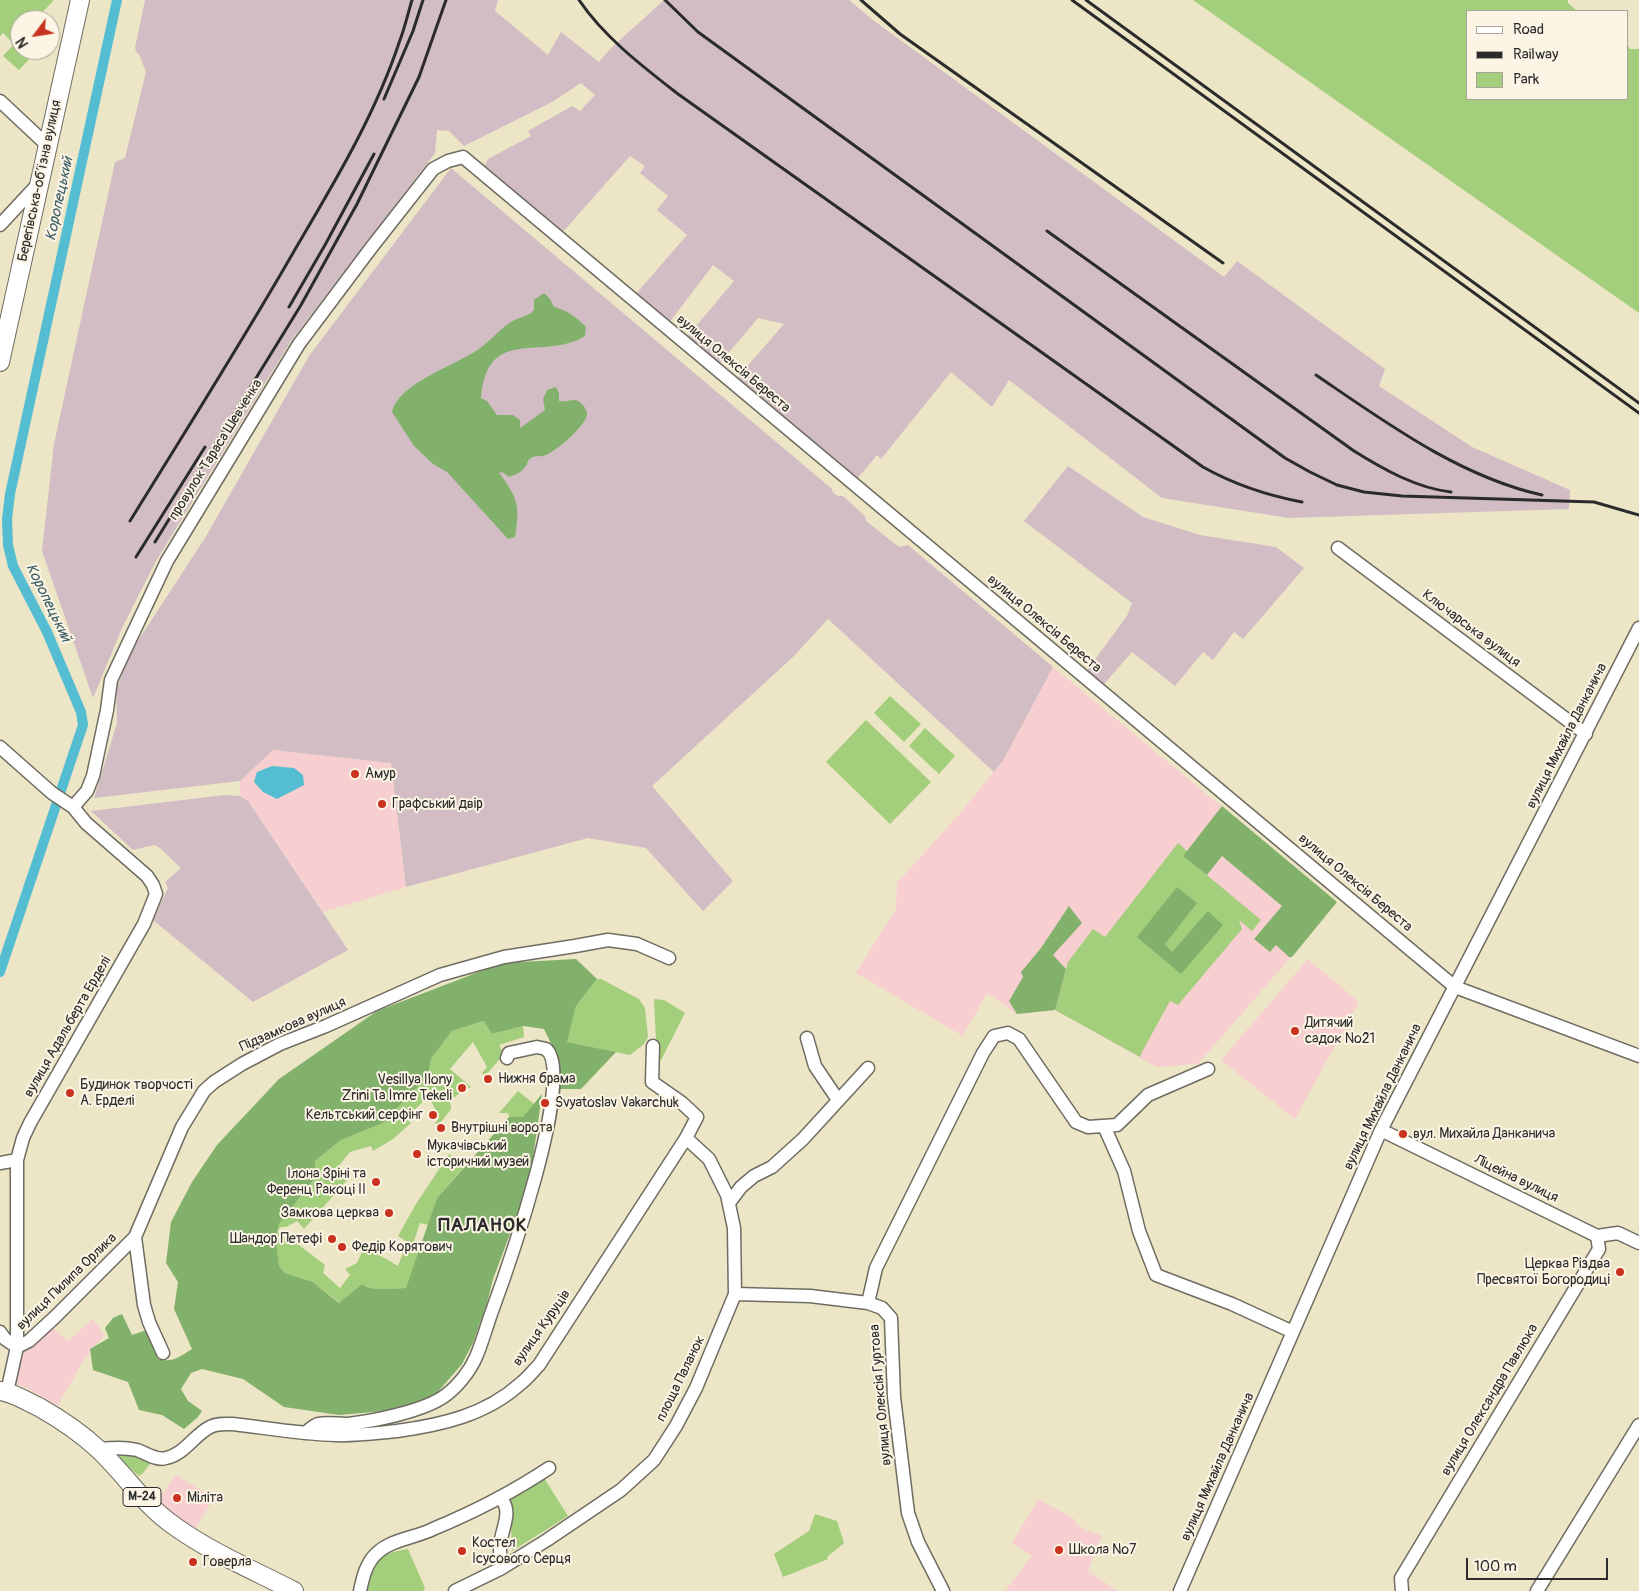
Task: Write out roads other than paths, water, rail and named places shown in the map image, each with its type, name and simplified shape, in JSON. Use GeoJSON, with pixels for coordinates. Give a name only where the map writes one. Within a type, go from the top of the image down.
{"type":"FeatureCollection","features":[{"type":"Feature","properties":{"kind":"highway","name":"Берегівська-обʼїзна вулиця"},"geometry":{"type":"LineString","coordinates":[[0,362],[80,0]]}},
{"type":"Feature","properties":{"kind":"highway","name":"М-24"},"geometry":{"type":"LineString","coordinates":[[3,1392],[24,1399],[62,1420],[98,1449],[154,1509],[172,1525],[218,1554],[294,1591]]}},
{"type":"Feature","properties":{"kind":"street"},"geometry":{"type":"LineString","coordinates":[[0,101],[47,145]]}},
{"type":"Feature","properties":{"kind":"street","name":"провулок Тараса Шевченка"},"geometry":{"type":"LineString","coordinates":[[70,805],[87,791],[93,776],[107,710],[111,680],[159,578],[186,528],[299,344],[371,248],[434,169],[448,161],[463,157]]}},
{"type":"Feature","properties":{"kind":"street","name":"вулиця Олексія Береста"},"geometry":{"type":"LineString","coordinates":[[463,157],[1455,986],[1639,1056]]}},
{"type":"Feature","properties":{"kind":"street"},"geometry":{"type":"LineString","coordinates":[[0,225],[40,181]]}},
{"type":"Feature","properties":{"kind":"street","name":"Ключарська вулиця"},"geometry":{"type":"LineString","coordinates":[[1338,548],[1586,734]]}},
{"type":"Feature","properties":{"kind":"street","name":"вулиця Михайла Данканича"},"geometry":{"type":"LineString","coordinates":[[1180,1591],[1381,1130],[1639,628]]}},
{"type":"Feature","properties":{"kind":"street","name":"вулиця Адальберта Ерделі"},"geometry":{"type":"LineString","coordinates":[[0,747],[52,793],[70,805],[86,823],[147,876],[154,885],[156,894],[144,924],[23,1138],[17,1160],[17,1347],[3,1392]]}},
{"type":"Feature","properties":{"kind":"street","name":"Підзамкова вулиця"},"geometry":{"type":"LineString","coordinates":[[135,1237],[182,1127],[204,1091],[214,1082],[242,1064],[280,1044],[326,1026],[440,975],[504,957],[608,940],[637,944],[669,958]]}},
{"type":"Feature","properties":{"kind":"street"},"geometry":{"type":"LineString","coordinates":[[868,1303],[876,1268],[994,1036],[1008,1033],[1019,1039],[1076,1122],[1088,1127],[1117,1125],[1148,1095],[1208,1069]]}},
{"type":"Feature","properties":{"kind":"street"},"geometry":{"type":"LineString","coordinates":[[807,1038],[815,1066],[838,1100]]}},
{"type":"Feature","properties":{"kind":"street","name":"вулиця Куруців"},"geometry":{"type":"LineString","coordinates":[[98,1449],[120,1448],[137,1450],[162,1459],[178,1454],[209,1427],[218,1424],[233,1424],[305,1433],[366,1435],[442,1424],[494,1404],[520,1384],[539,1365],[686,1138],[697,1117],[682,1103],[652,1082],[653,1046]]}},
{"type":"Feature","properties":{"kind":"street"},"geometry":{"type":"LineString","coordinates":[[305,1433],[318,1424],[348,1424],[377,1419],[427,1405],[445,1396],[455,1387],[476,1358],[538,1169],[554,1085],[552,1056],[546,1049],[537,1047],[509,1052],[507,1058]]}},
{"type":"Feature","properties":{"kind":"street"},"geometry":{"type":"LineString","coordinates":[[729,1203],[741,1187],[754,1176],[772,1167],[803,1139],[868,1068]]}},
{"type":"Feature","properties":{"kind":"street"},"geometry":{"type":"LineString","coordinates":[[1104,1126],[1124,1171],[1139,1231],[1156,1275],[1232,1304],[1293,1332]]}},
{"type":"Feature","properties":{"kind":"street","name":"Ліцейна вулиця"},"geometry":{"type":"LineString","coordinates":[[1381,1130],[1597,1236],[1618,1233],[1639,1243]]}},
{"type":"Feature","properties":{"kind":"street","name":"площа Паланок"},"geometry":{"type":"LineString","coordinates":[[455,1591],[502,1568],[621,1490],[654,1460],[676,1426],[696,1388],[735,1294],[734,1228],[727,1195],[709,1159],[686,1138]]}},
{"type":"Feature","properties":{"kind":"street"},"geometry":{"type":"LineString","coordinates":[[0,1163],[17,1160]]}},
{"type":"Feature","properties":{"kind":"street","name":"вулиця Олександра Павлюка"},"geometry":{"type":"LineString","coordinates":[[1402,1591],[1400,1578],[1599,1249],[1597,1236]]}},
{"type":"Feature","properties":{"kind":"street"},"geometry":{"type":"LineString","coordinates":[[135,1237],[144,1305],[163,1353]]}},
{"type":"Feature","properties":{"kind":"street","name":"вулиця Пилипа Орлика"},"geometry":{"type":"LineString","coordinates":[[17,1347],[28,1341],[56,1317],[135,1237]]}},
{"type":"Feature","properties":{"kind":"street","name":"вулиця Олексія Гуртова"},"geometry":{"type":"LineString","coordinates":[[735,1294],[810,1296],[868,1303],[882,1308],[891,1318],[894,1397],[908,1513],[918,1542],[943,1591]]}},
{"type":"Feature","properties":{"kind":"street"},"geometry":{"type":"LineString","coordinates":[[0,1332],[5,1339],[17,1347]]}},
{"type":"Feature","properties":{"kind":"street"},"geometry":{"type":"LineString","coordinates":[[1537,1591],[1639,1425]]}},
{"type":"Feature","properties":{"kind":"street"},"geometry":{"type":"LineString","coordinates":[[360,1591],[367,1564],[385,1547],[431,1530],[500,1497],[524,1485],[549,1468]]}},
{"type":"Feature","properties":{"kind":"street"},"geometry":{"type":"LineString","coordinates":[[500,1497],[506,1503],[507,1510],[501,1540],[502,1568]]}},
{"type":"Feature","properties":{"kind":"water"},"geometry":{"type":"Polygon","coordinates":[[[272,766],[294,768],[303,775],[304,785],[277,799],[263,792],[254,782],[257,772],[272,766]]]}},
{"type":"Feature","properties":{"kind":"waterway","name":"Коропецький"},"geometry":{"type":"LineString","coordinates":[[0,972],[83,725],[81,712],[47,632],[13,566],[8,545],[7,519],[10,494],[117,0]]}},
{"type":"Feature","properties":{"kind":"railway"},"geometry":{"type":"LineString","coordinates":[[130,521],[215,384],[354,146],[390,67],[412,0]]}},
{"type":"Feature","properties":{"kind":"railway"},"geometry":{"type":"LineString","coordinates":[[384,99],[413,31],[423,0]]}},
{"type":"Feature","properties":{"kind":"railway"},"geometry":{"type":"LineString","coordinates":[[155,542],[301,305],[357,204],[419,77],[446,0]]}},
{"type":"Feature","properties":{"kind":"railway"},"geometry":{"type":"LineString","coordinates":[[579,0],[612,39],[637,62],[678,94],[1203,467],[1251,489],[1302,502]]}},
{"type":"Feature","properties":{"kind":"railway"},"geometry":{"type":"LineString","coordinates":[[665,0],[698,32],[1285,458],[1310,472],[1337,485],[1364,492],[1402,496],[1594,502],[1639,515]]}},
{"type":"Feature","properties":{"kind":"railway"},"geometry":{"type":"LineString","coordinates":[[861,0],[900,34],[1223,263]]}},
{"type":"Feature","properties":{"kind":"railway"},"geometry":{"type":"LineString","coordinates":[[1072,0],[1639,413]]}},
{"type":"Feature","properties":{"kind":"railway"},"geometry":{"type":"LineString","coordinates":[[1086,0],[1639,403]]}},
{"type":"Feature","properties":{"kind":"railway"},"geometry":{"type":"LineString","coordinates":[[289,307],[374,154]]}},
{"type":"Feature","properties":{"kind":"railway"},"geometry":{"type":"LineString","coordinates":[[1047,231],[1354,451],[1388,471],[1413,482],[1451,492]]}},
{"type":"Feature","properties":{"kind":"railway"},"geometry":{"type":"LineString","coordinates":[[1316,375],[1396,429],[1453,462],[1512,487],[1542,495]]}},
{"type":"Feature","properties":{"kind":"railway"},"geometry":{"type":"LineString","coordinates":[[136,557],[205,447]]}},
{"type":"Feature","properties":{"kind":"place","name":"Амур"},"geometry":{"type":"Point","coordinates":[355,774]}},
{"type":"Feature","properties":{"kind":"place","name":"Графський двір"},"geometry":{"type":"Point","coordinates":[382,804]}},
{"type":"Feature","properties":{"kind":"place","name":"Дитячий садок №21"},"geometry":{"type":"Point","coordinates":[1295,1031]}},
{"type":"Feature","properties":{"kind":"place","name":"Нижня брама"},"geometry":{"type":"Point","coordinates":[488,1079]}},
{"type":"Feature","properties":{"kind":"place","name":"Vesillya Ilony Zrini Ta Imre Tekeli"},"geometry":{"type":"Point","coordinates":[462,1088]}},
{"type":"Feature","properties":{"kind":"place","name":"Будинок творчості А. Ерделі"},"geometry":{"type":"Point","coordinates":[70,1093]}},
{"type":"Feature","properties":{"kind":"place","name":"Svyatoslav Vakarchuk"},"geometry":{"type":"Point","coordinates":[545,1103]}},
{"type":"Feature","properties":{"kind":"place","name":"Кельтський серфінг"},"geometry":{"type":"Point","coordinates":[433,1115]}},
{"type":"Feature","properties":{"kind":"place","name":"Внутрішні ворота"},"geometry":{"type":"Point","coordinates":[441,1128]}},
{"type":"Feature","properties":{"kind":"place","name":"вул. Михайла Данканича"},"geometry":{"type":"Point","coordinates":[1403,1134]}},
{"type":"Feature","properties":{"kind":"place","name":"Мукачівський історичний музей"},"geometry":{"type":"Point","coordinates":[417,1154]}},
{"type":"Feature","properties":{"kind":"place","name":"Ілона Зріні та Ференц Ракоці II"},"geometry":{"type":"Point","coordinates":[376,1182]}},
{"type":"Feature","properties":{"kind":"place","name":"Замкова церква"},"geometry":{"type":"Point","coordinates":[389,1213]}},
{"type":"Feature","properties":{"kind":"place","name":"Шандор Петефі"},"geometry":{"type":"Point","coordinates":[332,1239]}},
{"type":"Feature","properties":{"kind":"place","name":"Федір Корятович"},"geometry":{"type":"Point","coordinates":[342,1247]}},
{"type":"Feature","properties":{"kind":"place","name":"Церква Різдва Пресвятої Богородиці"},"geometry":{"type":"Point","coordinates":[1620,1272]}},
{"type":"Feature","properties":{"kind":"place","name":"Міліта"},"geometry":{"type":"Point","coordinates":[177,1498]}},
{"type":"Feature","properties":{"kind":"place","name":"Школа №7"},"geometry":{"type":"Point","coordinates":[1059,1550]}},
{"type":"Feature","properties":{"kind":"place","name":"Костел Ісусового Серця"},"geometry":{"type":"Point","coordinates":[462,1551]}},
{"type":"Feature","properties":{"kind":"place","name":"Говерла"},"geometry":{"type":"Point","coordinates":[193,1562]}},
{"type":"Feature","properties":{"kind":"district","name":"ПАЛАНОК"},"geometry":{"type":"Point","coordinates":[483,1226]}}]}
